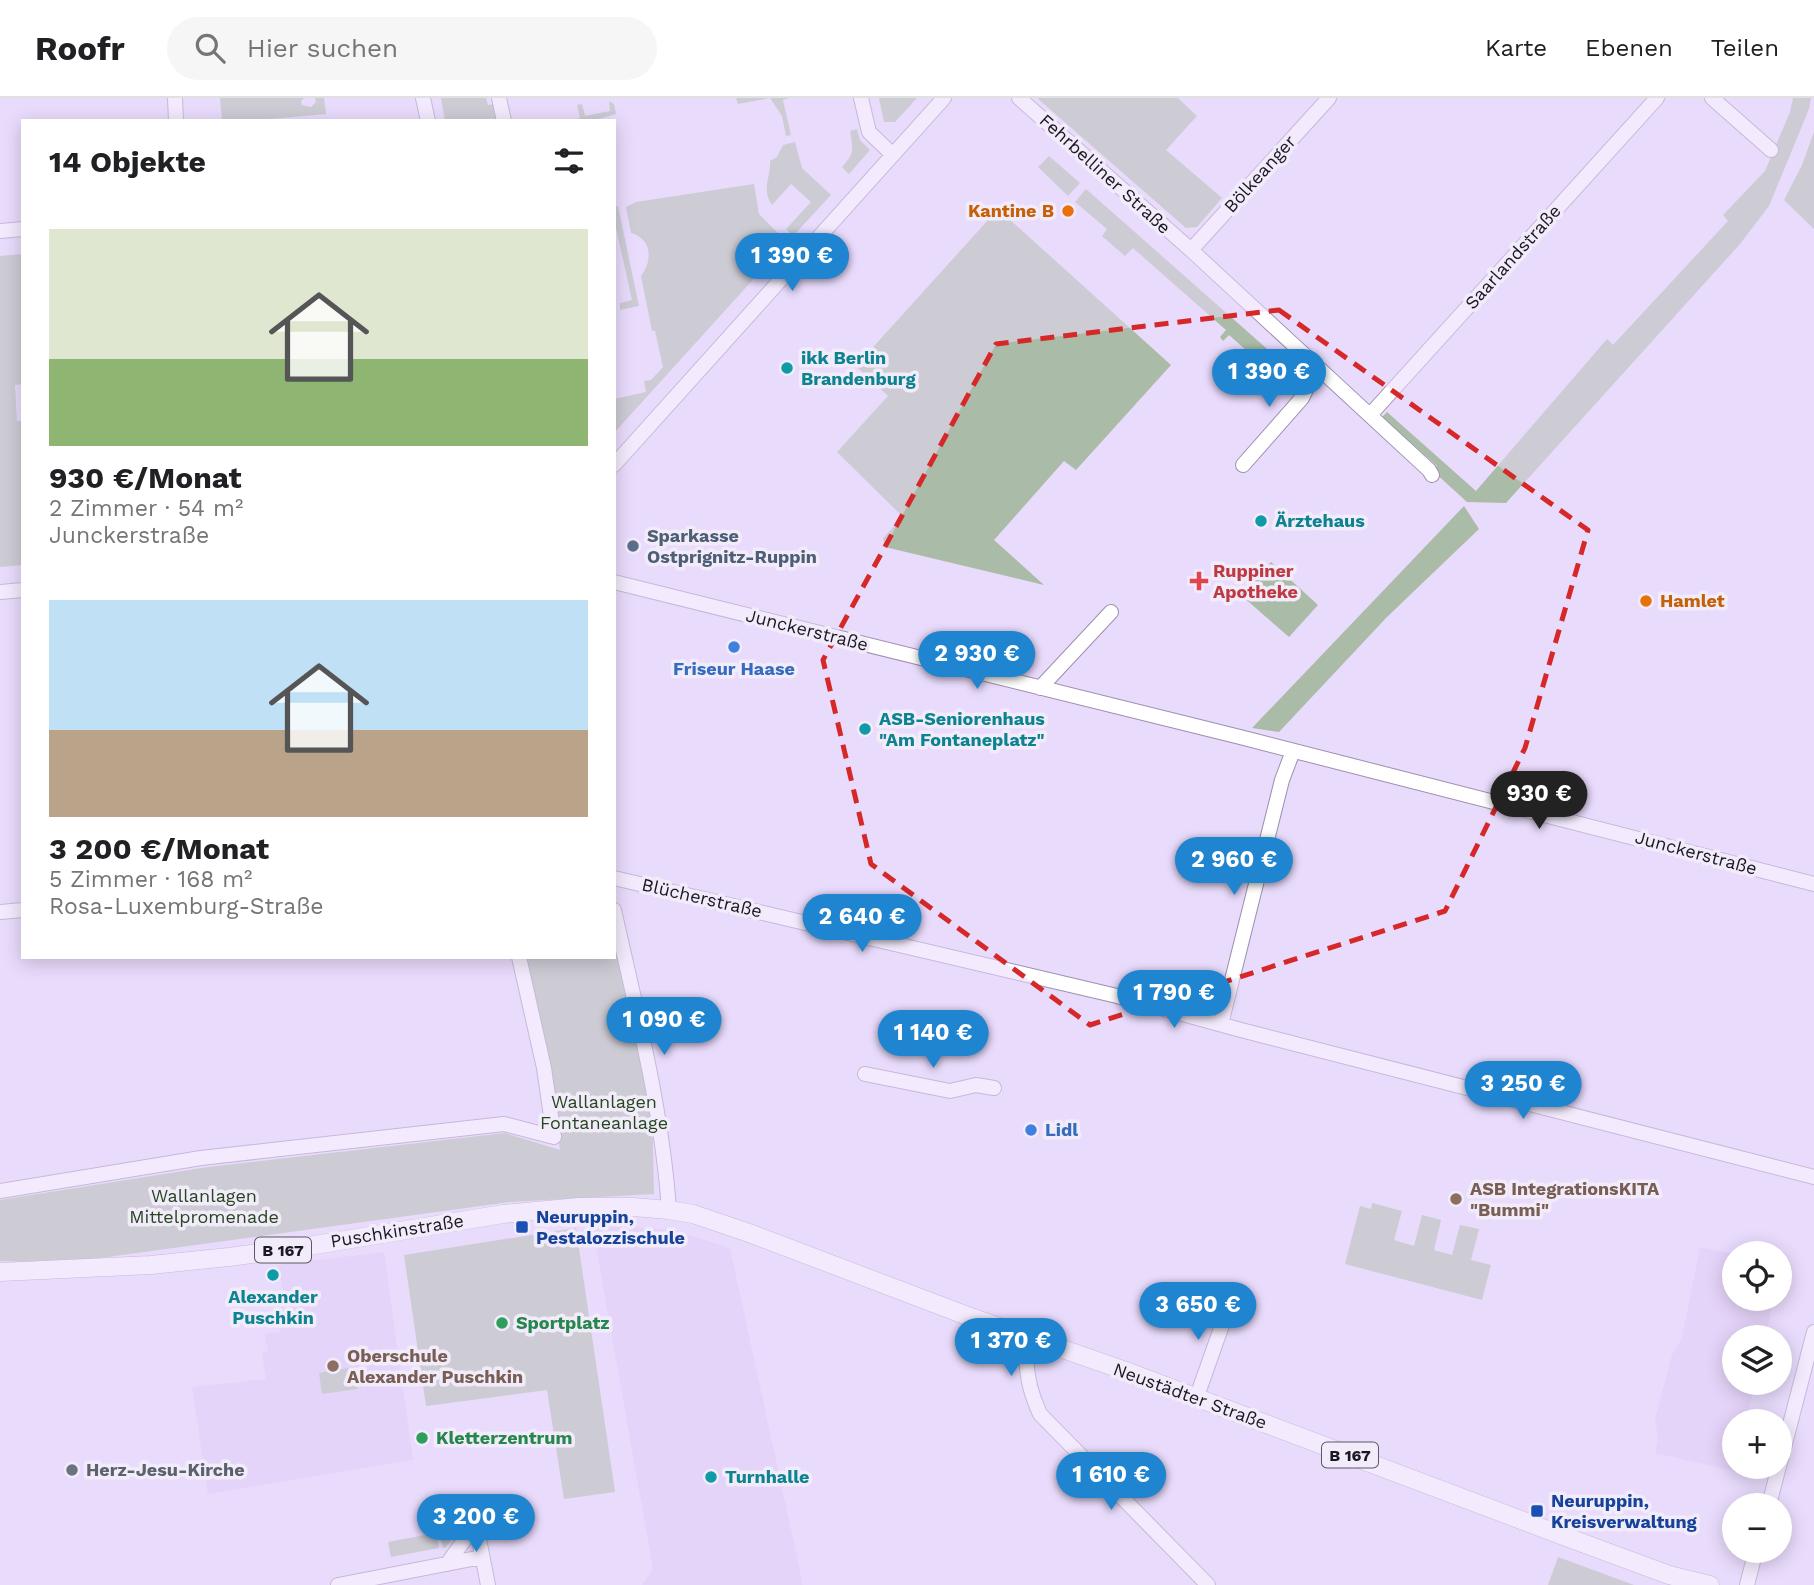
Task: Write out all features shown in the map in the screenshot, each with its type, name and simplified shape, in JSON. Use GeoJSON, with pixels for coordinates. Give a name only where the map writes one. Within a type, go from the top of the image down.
{"type":"FeatureCollection","features":[{"type":"Feature","properties":{"kind":"main road","name":"Puschkinstraße"},"geometry":{"type":"LineString","coordinates":[[0,1272],[155,1264],[229,1257],[516,1213],[579,1207],[669,1210]]}},
{"type":"Feature","properties":{"kind":"main road","name":"Neustädter Straße"},"geometry":{"type":"LineString","coordinates":[[669,1210],[693,1214],[752,1234],[1669,1575],[1710,1585]]}},
{"type":"Feature","properties":{"kind":"main road","name":"Neustädter Straße"},"geometry":{"type":"LineString","coordinates":[[1669,1575],[1687,1585]]}},
{"type":"Feature","properties":{"kind":"street"},"geometry":{"type":"LineString","coordinates":[[174,98],[176,119]]}},
{"type":"Feature","properties":{"kind":"street"},"geometry":{"type":"LineString","coordinates":[[423,98],[428,119]]}},
{"type":"Feature","properties":{"kind":"street"},"geometry":{"type":"LineString","coordinates":[[499,98],[504,119]]}},
{"type":"Feature","properties":{"kind":"street"},"geometry":{"type":"LineString","coordinates":[[861,98],[869,132],[892,155]]}},
{"type":"Feature","properties":{"kind":"street"},"geometry":{"type":"LineString","coordinates":[[616,463],[944,98]]}},
{"type":"Feature","properties":{"kind":"street","name":"Fehrbelliner Straße"},"geometry":{"type":"LineString","coordinates":[[1019,98],[1191,250],[1432,475]]}},
{"type":"Feature","properties":{"kind":"street","name":"Bölkeanger"},"geometry":{"type":"LineString","coordinates":[[1191,250],[1329,98]]}},
{"type":"Feature","properties":{"kind":"street","name":"Saarlandstraße"},"geometry":{"type":"LineString","coordinates":[[1370,415],[1657,98]]}},
{"type":"Feature","properties":{"kind":"street"},"geometry":{"type":"LineString","coordinates":[[1712,98],[1771,150]]}},
{"type":"Feature","properties":{"kind":"street"},"geometry":{"type":"LineString","coordinates":[[0,231],[21,229]]}},
{"type":"Feature","properties":{"kind":"street"},"geometry":{"type":"LineString","coordinates":[[1243,465],[1302,398],[1317,367]]}},
{"type":"Feature","properties":{"kind":"street","name":"Junckerstraße"},"geometry":{"type":"LineString","coordinates":[[616,582],[1814,884]]}},
{"type":"Feature","properties":{"kind":"street"},"geometry":{"type":"LineString","coordinates":[[0,592],[21,590]]}},
{"type":"Feature","properties":{"kind":"street"},"geometry":{"type":"LineString","coordinates":[[1040,688],[1111,612]]}},
{"type":"Feature","properties":{"kind":"street"},"geometry":{"type":"LineString","coordinates":[[1221,1024],[1282,780],[1293,751]]}},
{"type":"Feature","properties":{"kind":"street","name":"Blücherstraße"},"geometry":{"type":"LineString","coordinates":[[616,878],[1117,996],[1814,1177]]}},
{"type":"Feature","properties":{"kind":"street"},"geometry":{"type":"LineString","coordinates":[[0,912],[21,910]]}},
{"type":"Feature","properties":{"kind":"street"},"geometry":{"type":"LineString","coordinates":[[616,919],[654,1091],[666,1168],[669,1210]]}},
{"type":"Feature","properties":{"kind":"street"},"geometry":{"type":"LineString","coordinates":[[0,1191],[201,1158],[504,1124],[554,1137],[544,1068],[519,959]]}},
{"type":"Feature","properties":{"kind":"street"},"geometry":{"type":"LineString","coordinates":[[865,1074],[950,1091],[976,1085],[994,1088]]}},
{"type":"Feature","properties":{"kind":"street"},"geometry":{"type":"LineString","coordinates":[[1196,1398],[1233,1297]]}},
{"type":"Feature","properties":{"kind":"street"},"geometry":{"type":"LineString","coordinates":[[1792,1416],[1814,1332]]}},
{"type":"Feature","properties":{"kind":"street"},"geometry":{"type":"LineString","coordinates":[[1030,1338],[1025,1353],[1026,1367],[1040,1414],[1208,1585]]}},
{"type":"Feature","properties":{"kind":"street"},"geometry":{"type":"LineString","coordinates":[[447,1564],[476,1524],[488,1585]]}},
{"type":"Feature","properties":{"kind":"street"},"geometry":{"type":"LineString","coordinates":[[338,1585],[482,1557]]}},
{"type":"Feature","properties":{"kind":"street"},"geometry":{"type":"LineString","coordinates":[[1747,1585],[1753,1563]]}},
{"type":"Feature","properties":{"kind":"highlighted area"},"geometry":{"type":"Polygon","coordinates":[[[1279,310],[1588,530],[1525,748],[1445,911],[1090,1025],[871,864],[823,660],[996,344],[1279,310]]]}},
{"type":"Feature","properties":{"kind":"shaded area"},"geometry":{"type":"Polygon","coordinates":[[[592,1224],[674,1230],[730,1248],[803,1585],[642,1585],[653,1569],[592,1224]]]}},
{"type":"Feature","properties":{"kind":"shaded area"},"geometry":{"type":"Polygon","coordinates":[[[1700,1247],[1722,1252],[1722,1311],[1771,1311],[1768,1325],[1722,1325],[1722,1395],[1752,1395],[1749,1409],[1722,1409],[1722,1468],[1655,1453],[1658,1439],[1655,1419],[1672,1355],[1682,1338],[1700,1247]]]}},
{"type":"Feature","properties":{"kind":"shaded area","name":"Oberschule Alexander Puschkin"},"geometry":{"type":"Polygon","coordinates":[[[384,1252],[413,1460],[208,1494],[192,1387],[266,1379],[262,1353],[268,1352],[265,1334],[280,1332],[276,1301],[284,1299],[278,1265],[384,1252]]]}},
{"type":"Feature","properties":{"kind":"green space"},"geometry":{"type":"Polygon","coordinates":[[[220,98],[304,98],[302,105],[311,107],[316,102],[315,98],[324,98],[326,114],[270,119],[222,119],[220,98]]]}},
{"type":"Feature","properties":{"kind":"green space"},"geometry":{"type":"Polygon","coordinates":[[[441,98],[486,98],[488,105],[495,104],[498,119],[490,118],[445,119],[441,98]]]}},
{"type":"Feature","properties":{"kind":"green space"},"geometry":{"type":"Polygon","coordinates":[[[736,98],[770,98],[738,104],[736,98]]]}},
{"type":"Feature","properties":{"kind":"green space"},"geometry":{"type":"Polygon","coordinates":[[[770,98],[789,98],[783,100],[791,135],[786,136],[782,116],[770,98]]]}},
{"type":"Feature","properties":{"kind":"green space"},"geometry":{"type":"Polygon","coordinates":[[[879,98],[917,98],[895,122],[884,122],[879,98]]]}},
{"type":"Feature","properties":{"kind":"green space"},"geometry":{"type":"Polygon","coordinates":[[[1037,98],[1178,98],[1197,116],[1166,150],[1222,198],[1197,227],[1186,228],[1037,98]]]}},
{"type":"Feature","properties":{"kind":"green space"},"geometry":{"type":"Polygon","coordinates":[[[1793,98],[1811,98],[1809,109],[1769,206],[1740,244],[1506,503],[1467,502],[1433,471],[1437,466],[1382,417],[1387,412],[1476,491],[1607,339],[1613,345],[1728,221],[1723,215],[1765,171],[1790,112],[1793,98]]]}},
{"type":"Feature","properties":{"kind":"green space"},"geometry":{"type":"Polygon","coordinates":[[[609,101],[614,104],[616,114],[599,119],[576,119],[580,118],[577,105],[582,104],[585,116],[610,111],[609,101]]]}},
{"type":"Feature","properties":{"kind":"green space"},"geometry":{"type":"Polygon","coordinates":[[[857,129],[860,140],[870,150],[849,174],[842,167],[852,151],[850,131],[857,129]]]}},
{"type":"Feature","properties":{"kind":"green space"},"geometry":{"type":"Polygon","coordinates":[[[1814,132],[1814,229],[1784,200],[1802,165],[1814,132]]]}},
{"type":"Feature","properties":{"kind":"green space"},"geometry":{"type":"Polygon","coordinates":[[[795,142],[802,168],[831,195],[793,236],[786,229],[811,202],[791,184],[772,205],[767,189],[770,161],[777,157],[783,145],[795,142]]]}},
{"type":"Feature","properties":{"kind":"green space"},"geometry":{"type":"Polygon","coordinates":[[[1049,156],[1080,183],[1068,196],[1038,167],[1049,156]]]}},
{"type":"Feature","properties":{"kind":"green space"},"geometry":{"type":"Polygon","coordinates":[[[754,184],[759,214],[787,242],[616,431],[616,399],[646,392],[644,381],[651,380],[663,367],[655,331],[652,331],[641,276],[649,257],[647,245],[631,233],[626,207],[636,202],[754,184]]]}},
{"type":"Feature","properties":{"kind":"green space"},"geometry":{"type":"Polygon","coordinates":[[[1086,189],[1299,377],[1289,388],[1229,335],[1223,341],[1220,337],[1226,330],[1133,248],[1125,256],[1102,236],[1107,229],[1075,202],[1086,189]]]}},
{"type":"Feature","properties":{"kind":"green space"},"geometry":{"type":"Polygon","coordinates":[[[616,206],[639,306],[620,310],[620,303],[632,300],[616,228],[616,206]]]}},
{"type":"Feature","properties":{"kind":"green space"},"geometry":{"type":"Polygon","coordinates":[[[998,209],[1171,365],[1076,470],[1064,461],[994,540],[1044,585],[885,547],[883,538],[903,517],[837,452],[888,396],[856,366],[998,209]]]}},
{"type":"Feature","properties":{"kind":"green space"},"geometry":{"type":"Polygon","coordinates":[[[21,254],[21,384],[15,385],[17,421],[21,421],[21,565],[0,567],[0,256],[21,254]]]}},
{"type":"Feature","properties":{"kind":"green space"},"geometry":{"type":"Polygon","coordinates":[[[1464,506],[1479,529],[1387,617],[1279,732],[1252,728],[1464,506]]]}},
{"type":"Feature","properties":{"kind":"green space"},"geometry":{"type":"Polygon","coordinates":[[[1271,562],[1318,605],[1289,637],[1241,595],[1271,562]]]}},
{"type":"Feature","properties":{"kind":"green space","name":"Wallanlagen Mittelpromenade"},"geometry":{"type":"Polygon","coordinates":[[[616,944],[652,1104],[654,1194],[510,1202],[63,1263],[0,1261],[0,1200],[208,1167],[505,1133],[560,1150],[549,1066],[525,959],[616,959],[616,944]]]}},
{"type":"Feature","properties":{"kind":"green space"},"geometry":{"type":"Polygon","coordinates":[[[1372,1203],[1402,1211],[1394,1240],[1414,1246],[1422,1215],[1441,1220],[1434,1250],[1452,1255],[1460,1225],[1479,1229],[1471,1260],[1491,1265],[1482,1300],[1345,1264],[1360,1206],[1371,1209],[1372,1203]]]}},
{"type":"Feature","properties":{"kind":"green space","name":"Sportplatz"},"geometry":{"type":"Polygon","coordinates":[[[576,1228],[615,1492],[564,1499],[547,1390],[426,1406],[404,1255],[576,1228]]]}},
{"type":"Feature","properties":{"kind":"green space"},"geometry":{"type":"Polygon","coordinates":[[[354,1367],[358,1389],[322,1394],[319,1373],[354,1367]]]}},
{"type":"Feature","properties":{"kind":"green space"},"geometry":{"type":"Polygon","coordinates":[[[455,1496],[460,1500],[464,1522],[443,1548],[438,1523],[453,1520],[448,1497],[455,1496]]]}},
{"type":"Feature","properties":{"kind":"green space"},"geometry":{"type":"Polygon","coordinates":[[[436,1533],[439,1548],[391,1557],[388,1542],[436,1533]]]}},
{"type":"Feature","properties":{"kind":"green space"},"geometry":{"type":"Polygon","coordinates":[[[1558,1557],[1634,1585],[1548,1585],[1558,1557]]]}},
{"type":"Feature","properties":{"kind":"place","name":"Kantine B"},"geometry":{"type":"Point","coordinates":[1068,211]}},
{"type":"Feature","properties":{"kind":"place","name":"ikk Berlin Brandenburg"},"geometry":{"type":"Point","coordinates":[787,368]}},
{"type":"Feature","properties":{"kind":"place","name":"Ärztehaus"},"geometry":{"type":"Point","coordinates":[1261,521]}},
{"type":"Feature","properties":{"kind":"place","name":"Sparkasse Ostprignitz-Ruppin"},"geometry":{"type":"Point","coordinates":[633,546]}},
{"type":"Feature","properties":{"kind":"place","name":"Ruppiner Apotheke"},"geometry":{"type":"Point","coordinates":[1199,581]}},
{"type":"Feature","properties":{"kind":"place","name":"Hamlet"},"geometry":{"type":"Point","coordinates":[1646,601]}},
{"type":"Feature","properties":{"kind":"place","name":"Friseur Haase"},"geometry":{"type":"Point","coordinates":[734,647]}},
{"type":"Feature","properties":{"kind":"place","name":"ASB-Seniorenhaus \"Am Fontaneplatz\""},"geometry":{"type":"Point","coordinates":[865,729]}},
{"type":"Feature","properties":{"kind":"place","name":"Lidl"},"geometry":{"type":"Point","coordinates":[1031,1130]}},
{"type":"Feature","properties":{"kind":"place","name":"ASB IntegrationsKITA \"Bummi\""},"geometry":{"type":"Point","coordinates":[1456,1199]}},
{"type":"Feature","properties":{"kind":"place","name":"Neuruppin, Pestalozzischule"},"geometry":{"type":"Point","coordinates":[522,1227]}},
{"type":"Feature","properties":{"kind":"place","name":"Alexander Puschkin"},"geometry":{"type":"Point","coordinates":[273,1275]}},
{"type":"Feature","properties":{"kind":"place","name":"Sportplatz"},"geometry":{"type":"Point","coordinates":[502,1323]}},
{"type":"Feature","properties":{"kind":"place","name":"Oberschule Alexander Puschkin"},"geometry":{"type":"Point","coordinates":[333,1366]}},
{"type":"Feature","properties":{"kind":"place","name":"Kletterzentrum"},"geometry":{"type":"Point","coordinates":[422,1438]}},
{"type":"Feature","properties":{"kind":"place","name":"Herz-Jesu-Kirche"},"geometry":{"type":"Point","coordinates":[72,1470]}},
{"type":"Feature","properties":{"kind":"place","name":"Turnhalle"},"geometry":{"type":"Point","coordinates":[711,1477]}},
{"type":"Feature","properties":{"kind":"place","name":"Neuruppin, Kreisverwaltung"},"geometry":{"type":"Point","coordinates":[1537,1511]}},
{"type":"Feature","properties":{"kind":"park label","name":"Wallanlagen Fontaneanlage"},"geometry":{"type":"Point","coordinates":[604,1112]}}]}
